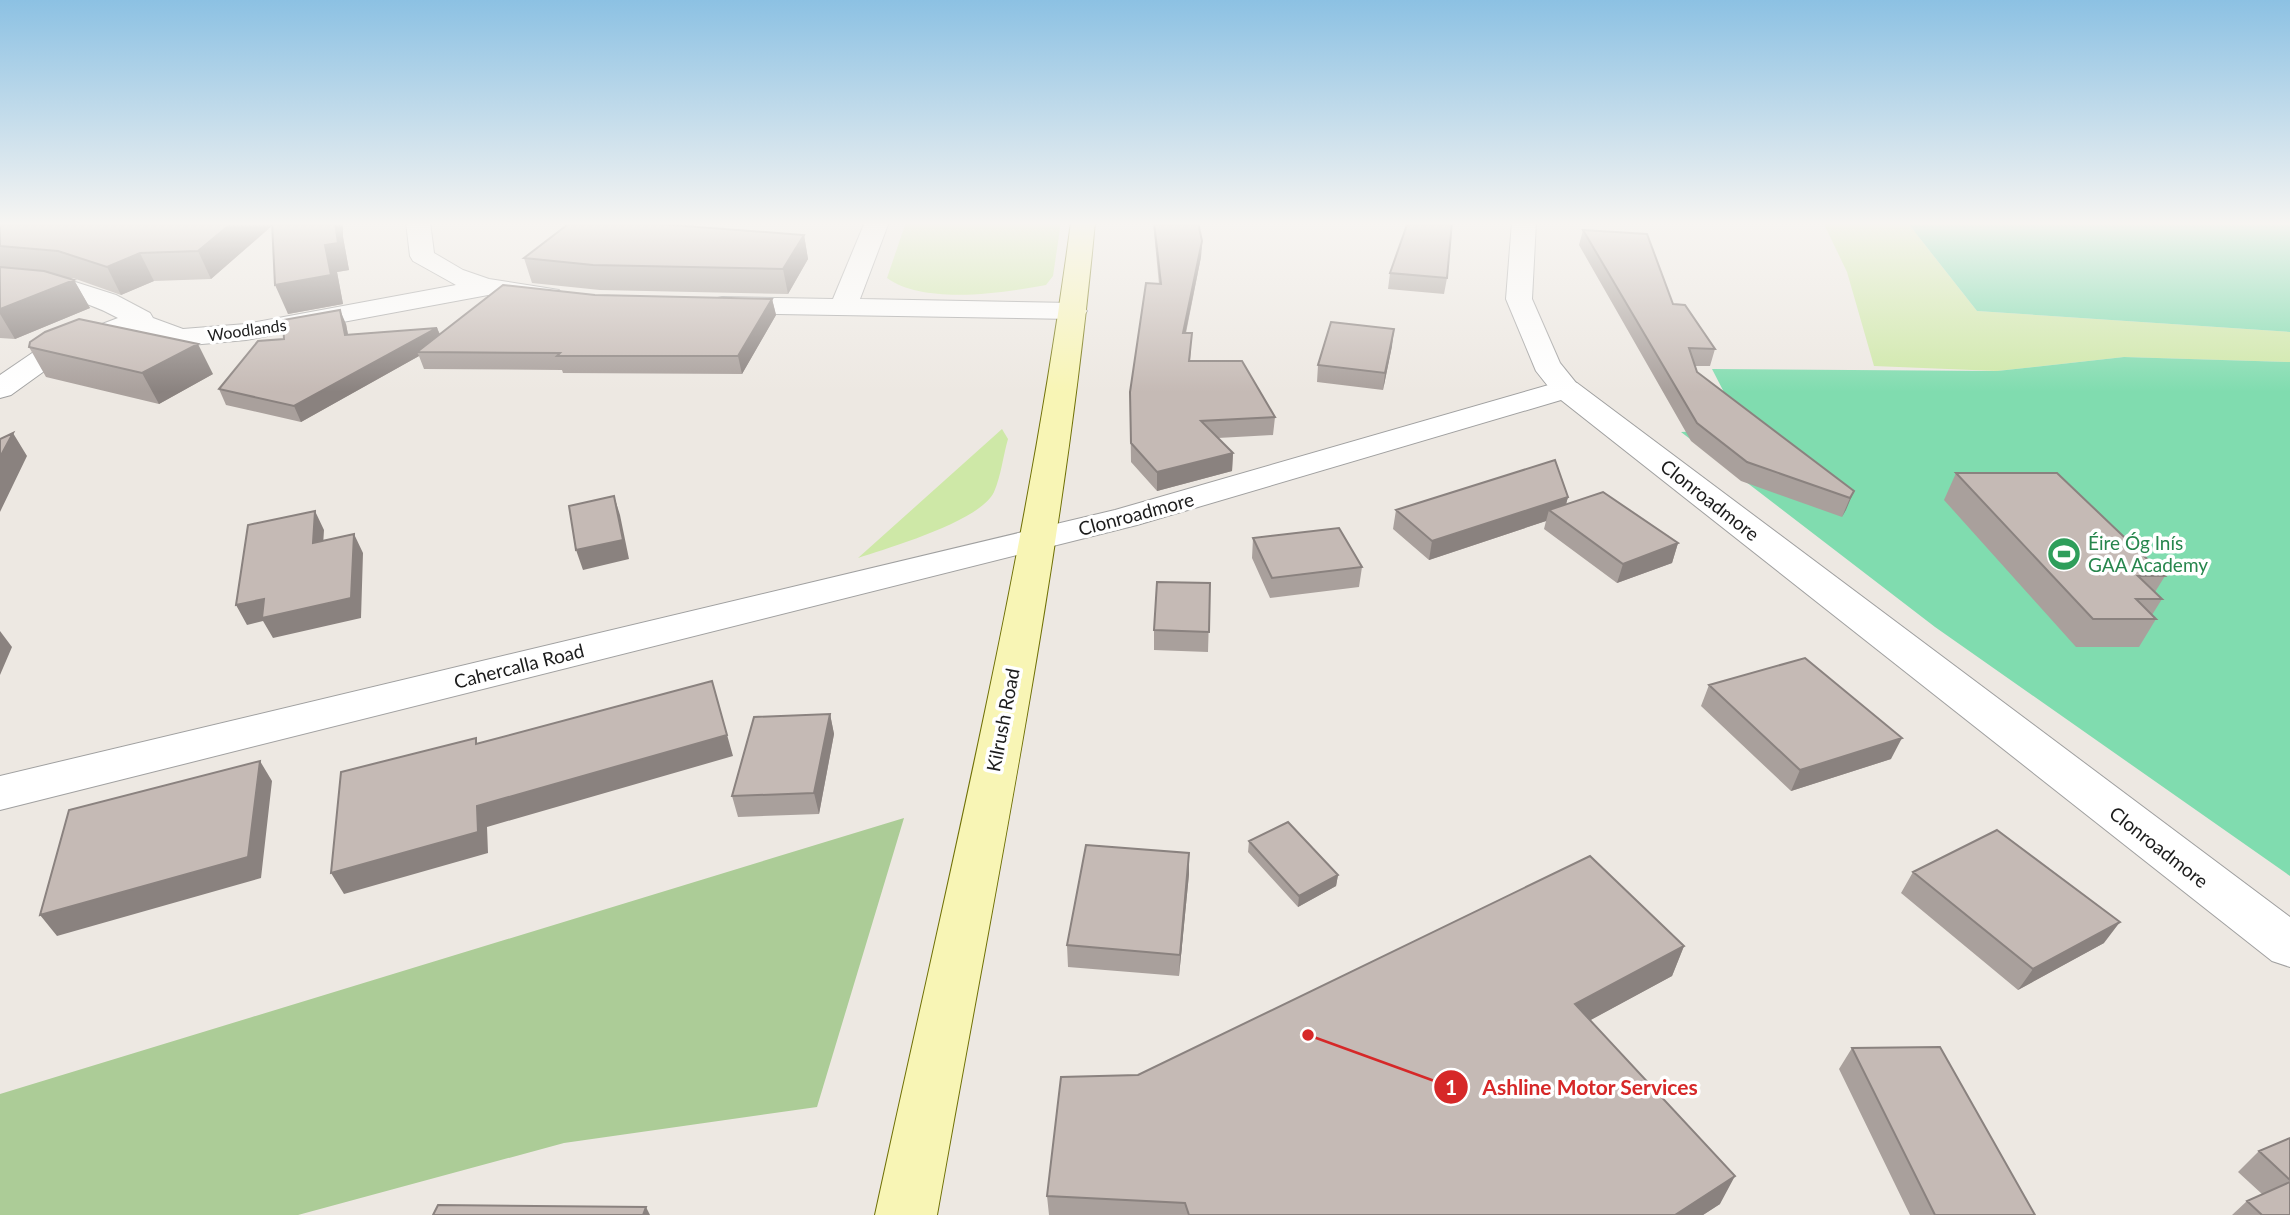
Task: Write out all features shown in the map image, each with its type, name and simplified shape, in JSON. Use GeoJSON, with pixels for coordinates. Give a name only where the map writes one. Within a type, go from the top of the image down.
{"type":"FeatureCollection","features":[{"type":"Feature","properties":{"kind":"main road","name":"Kilrush Road"},"geometry":{"type":"LineString","coordinates":[[906,1215],[1038,541],[1077,279]]}},
{"type":"Feature","properties":{"kind":"street"},"geometry":{"type":"LineString","coordinates":[[457,279],[483,288],[574,299]]}},
{"type":"Feature","properties":{"kind":"street"},"geometry":{"type":"LineString","coordinates":[[843,308],[855,279]]}},
{"type":"Feature","properties":{"kind":"street"},"geometry":{"type":"LineString","coordinates":[[1520,279],[1519,299],[1541,355],[1566,389]]}},
{"type":"Feature","properties":{"kind":"street","name":"Woodlands"},"geometry":{"type":"LineString","coordinates":[[0,284],[63,287],[107,301],[140,319],[142,323],[180,338],[246,332],[483,288]]}},
{"type":"Feature","properties":{"kind":"street"},"geometry":{"type":"LineString","coordinates":[[694,304],[1073,311]]}},
{"type":"Feature","properties":{"kind":"street"},"geometry":{"type":"LineString","coordinates":[[0,389],[51,353],[140,319]]}},
{"type":"Feature","properties":{"kind":"street","name":"Clonroadmore"},"geometry":{"type":"LineString","coordinates":[[1038,541],[1566,389],[2290,946]]}},
{"type":"Feature","properties":{"kind":"street","name":"Cahercalla Road"},"geometry":{"type":"LineString","coordinates":[[0,793],[1038,541]]}},
{"type":"Feature","properties":{"kind":"green space"},"geometry":{"type":"Polygon","coordinates":[[[888,279],[1051,279],[1046,285],[964,295],[921,292],[888,279]]]}},
{"type":"Feature","properties":{"kind":"green space"},"geometry":{"type":"Polygon","coordinates":[[[1849,279],[1952,279],[1977,311],[2290,332],[2290,362],[2124,357],[1997,371],[1874,366],[1849,279]]]}},
{"type":"Feature","properties":{"kind":"green space"},"geometry":{"type":"Polygon","coordinates":[[[1952,279],[2290,279],[2290,332],[1977,311],[1952,279]]]}},
{"type":"Feature","properties":{"kind":"green space","name":"Éire Óg Inís GAA Academy"},"geometry":{"type":"Polygon","coordinates":[[[2124,357],[2290,362],[2290,876],[1935,627],[1681,432],[1743,429],[1712,369],[1997,371],[2124,357]]]}},
{"type":"Feature","properties":{"kind":"green space"},"geometry":{"type":"Polygon","coordinates":[[[1002,429],[1008,439],[994,492],[986,503],[953,523],[858,558],[1002,429]]]}},
{"type":"Feature","properties":{"kind":"green space"},"geometry":{"type":"Polygon","coordinates":[[[904,818],[817,1107],[564,1143],[298,1215],[0,1215],[0,1094],[904,818]]]}},
{"type":"Feature","properties":{"kind":"building"},"geometry":{"type":"Polygon","coordinates":[[[0,279],[74,280],[0,309],[0,279]]]}},
{"type":"Feature","properties":{"kind":"building"},"geometry":{"type":"Polygon","coordinates":[[[275,279],[310,279],[275,285],[275,279]]]}},
{"type":"Feature","properties":{"kind":"building"},"geometry":{"type":"Polygon","coordinates":[[[1160,279],[1194,279],[1183,333],[1192,333],[1189,361],[1242,361],[1275,417],[1201,421],[1233,453],[1157,472],[1131,443],[1130,392],[1146,283],[1161,284],[1160,279]]]}},
{"type":"Feature","properties":{"kind":"building"},"geometry":{"type":"Polygon","coordinates":[[[1612,279],[1664,279],[1673,304],[1685,305],[1715,349],[1689,348],[1697,372],[1854,491],[1850,498],[1747,462],[1697,423],[1612,279]]]}},
{"type":"Feature","properties":{"kind":"building"},"geometry":{"type":"Polygon","coordinates":[[[503,285],[595,295],[772,299],[738,356],[557,356],[560,353],[417,352],[503,285]]]}},
{"type":"Feature","properties":{"kind":"building"},"geometry":{"type":"Polygon","coordinates":[[[340,310],[345,335],[437,328],[294,406],[219,389],[258,341],[284,339],[283,320],[340,310]]]}},
{"type":"Feature","properties":{"kind":"building"},"geometry":{"type":"Polygon","coordinates":[[[79,319],[198,344],[142,373],[29,347],[30,342],[45,332],[79,319]]]}},
{"type":"Feature","properties":{"kind":"building"},"geometry":{"type":"Polygon","coordinates":[[[1331,322],[1394,329],[1385,373],[1318,365],[1331,322]]]}},
{"type":"Feature","properties":{"kind":"building"},"geometry":{"type":"Polygon","coordinates":[[[13,433],[0,457],[0,439],[13,433]]]}},
{"type":"Feature","properties":{"kind":"building"},"geometry":{"type":"Polygon","coordinates":[[[1555,460],[1568,497],[1432,541],[1396,510],[1555,460]]]}},
{"type":"Feature","properties":{"kind":"building"},"geometry":{"type":"Polygon","coordinates":[[[1956,473],[2057,473],[2165,576],[2138,576],[2162,599],[2136,599],[2156,619],[2093,619],[1956,473]]]}},
{"type":"Feature","properties":{"kind":"building"},"geometry":{"type":"Polygon","coordinates":[[[1603,492],[1678,543],[1623,564],[1549,510],[1603,492]]]}},
{"type":"Feature","properties":{"kind":"building"},"geometry":{"type":"Polygon","coordinates":[[[614,496],[623,540],[576,550],[569,506],[614,496]]]}},
{"type":"Feature","properties":{"kind":"building"},"geometry":{"type":"Polygon","coordinates":[[[315,511],[313,543],[354,534],[351,598],[262,618],[264,599],[236,605],[248,525],[315,511]]]}},
{"type":"Feature","properties":{"kind":"building"},"geometry":{"type":"Polygon","coordinates":[[[1339,528],[1362,567],[1272,578],[1253,538],[1339,528]]]}},
{"type":"Feature","properties":{"kind":"building"},"geometry":{"type":"Polygon","coordinates":[[[1157,582],[1210,583],[1209,632],[1154,630],[1157,582]]]}},
{"type":"Feature","properties":{"kind":"building"},"geometry":{"type":"Polygon","coordinates":[[[1805,658],[1902,738],[1800,770],[1709,685],[1805,658]]]}},
{"type":"Feature","properties":{"kind":"building"},"geometry":{"type":"Polygon","coordinates":[[[712,681],[727,735],[477,806],[478,832],[331,873],[341,772],[476,738],[476,744],[712,681]]]}},
{"type":"Feature","properties":{"kind":"building"},"geometry":{"type":"Polygon","coordinates":[[[830,714],[814,793],[732,796],[754,717],[830,714]]]}},
{"type":"Feature","properties":{"kind":"building"},"geometry":{"type":"Polygon","coordinates":[[[260,761],[248,857],[40,915],[69,810],[260,761]]]}},
{"type":"Feature","properties":{"kind":"building"},"geometry":{"type":"Polygon","coordinates":[[[1288,822],[1338,875],[1299,896],[1249,841],[1288,822]]]}},
{"type":"Feature","properties":{"kind":"building"},"geometry":{"type":"Polygon","coordinates":[[[1997,830],[2120,922],[2033,969],[1913,872],[1997,830]]]}},
{"type":"Feature","properties":{"kind":"building"},"geometry":{"type":"Polygon","coordinates":[[[1086,845],[1189,853],[1180,955],[1067,945],[1086,845]]]}},
{"type":"Feature","properties":{"kind":"building"},"geometry":{"type":"Polygon","coordinates":[[[1590,856],[1684,946],[1575,1004],[1735,1176],[1675,1215],[1189,1215],[1185,1203],[1047,1196],[1061,1077],[1138,1075],[1590,856]]]}},
{"type":"Feature","properties":{"kind":"building"},"geometry":{"type":"Polygon","coordinates":[[[1940,1047],[2035,1215],[1935,1215],[1852,1048],[1940,1047]]]}},
{"type":"Feature","properties":{"kind":"building"},"geometry":{"type":"Polygon","coordinates":[[[2290,1138],[2290,1180],[2259,1151],[2290,1138]]]}},
{"type":"Feature","properties":{"kind":"building"},"geometry":{"type":"Polygon","coordinates":[[[2290,1182],[2290,1215],[2262,1215],[2247,1201],[2290,1182]]]}},
{"type":"Feature","properties":{"kind":"building"},"geometry":{"type":"Polygon","coordinates":[[[438,1205],[646,1207],[643,1215],[433,1215],[438,1205]]]}},
{"type":"Feature","properties":{"kind":"place","name":"Éire Óg Inís GAA Academy"},"geometry":{"type":"Point","coordinates":[2064,554]}},
{"type":"Feature","properties":{"kind":"place","name":"Ashline Motor Services"},"geometry":{"type":"Point","coordinates":[1308,1035]}}]}
